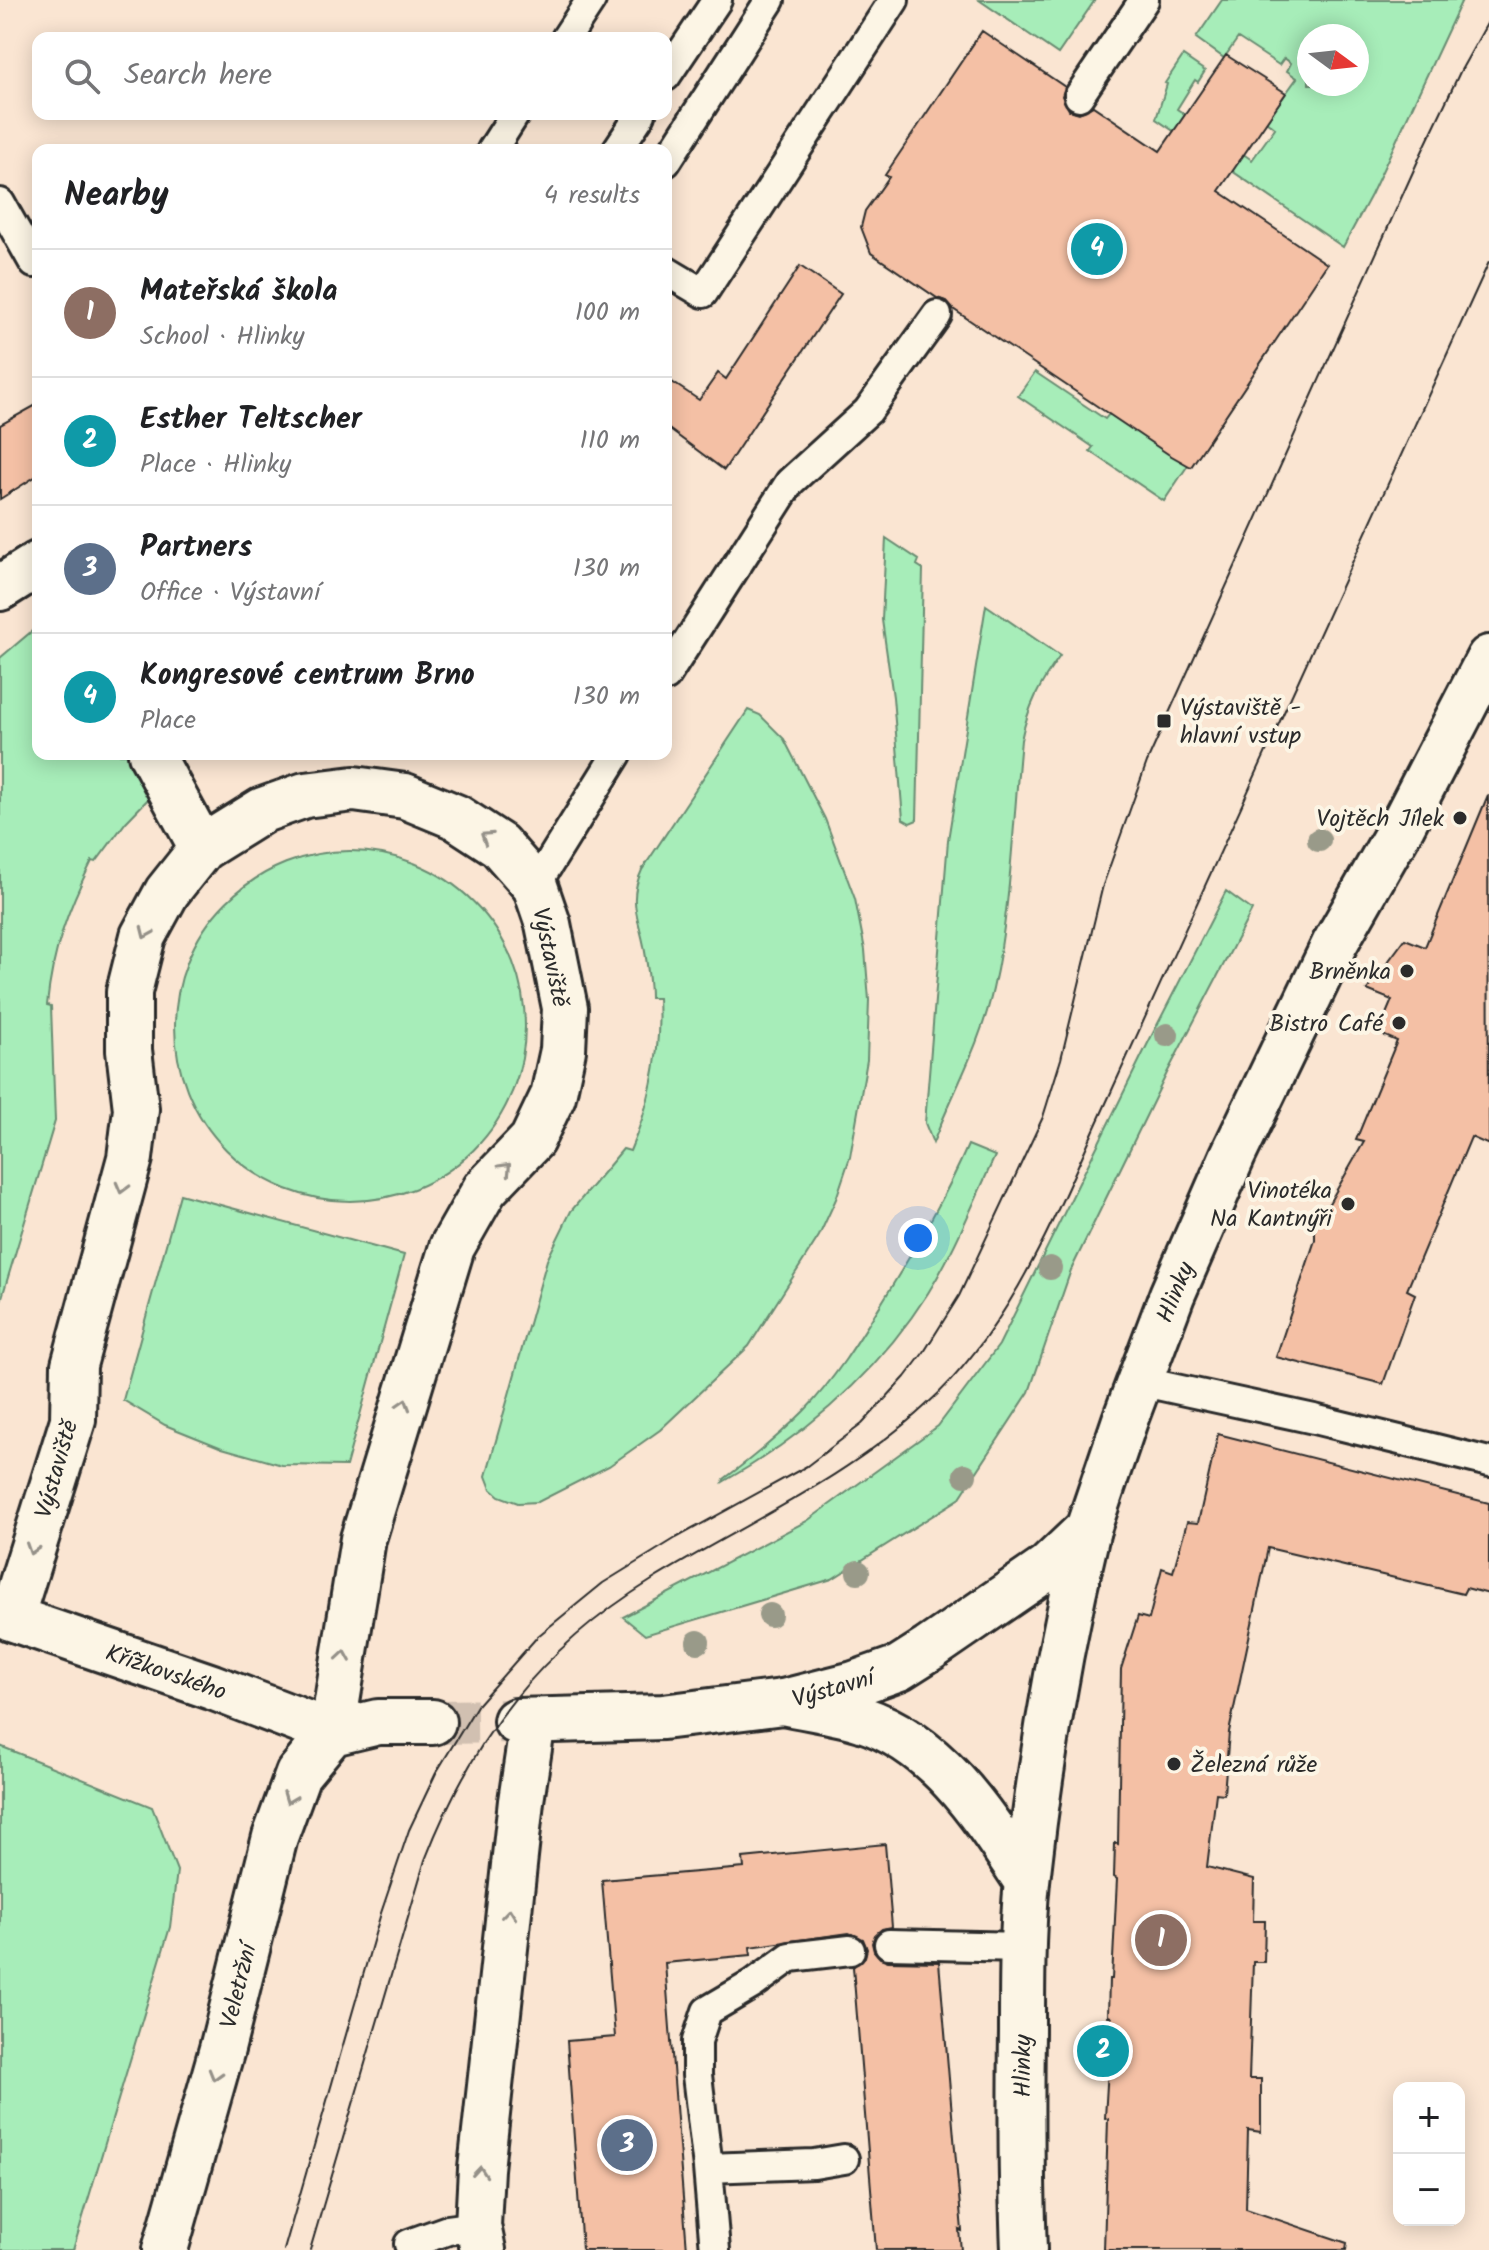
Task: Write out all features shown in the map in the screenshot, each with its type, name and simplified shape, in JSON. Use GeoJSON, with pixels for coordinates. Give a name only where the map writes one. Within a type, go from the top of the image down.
{"type":"FeatureCollection","features":[{"type":"Feature","properties":{"kind":"street"},"geometry":{"type":"LineString","coordinates":[[0,588],[32,568]]}},
{"type":"Feature","properties":{"kind":"street","name":"Hlinky"},"geometry":{"type":"LineString","coordinates":[[1024,2250],[1023,1947],[1027,1882],[1048,1723],[1066,1619],[1088,1529],[1172,1295],[1259,1101],[1334,945],[1403,824],[1489,658]]}},
{"type":"Feature","properties":{"kind":"street"},"geometry":{"type":"LineString","coordinates":[[154,760],[202,848]]}},
{"type":"Feature","properties":{"kind":"street","name":"Výstaviště"},"geometry":{"type":"LineString","coordinates":[[5,1615],[73,1420],[74,1365],[130,1158],[136,1109],[129,1050],[129,992],[143,936],[167,892],[202,848],[263,810],[305,795],[354,789],[405,796],[456,817],[499,845],[535,886],[548,924],[565,1008],[563,1050],[553,1096],[532,1140],[485,1189],[452,1247],[363,1539],[332,1733]]}},
{"type":"Feature","properties":{"kind":"street","name":"Výstavní"},"geometry":{"type":"LineString","coordinates":[[480,2238],[481,2169],[519,1817],[524,1722],[663,1717],[783,1702],[854,1684],[899,1668],[1047,1568],[1088,1529]]}},
{"type":"Feature","properties":{"kind":"street","name":"Křížkovského"},"geometry":{"type":"LineString","coordinates":[[5,1615],[212,1687],[332,1733]]}},
{"type":"Feature","properties":{"kind":"street"},"geometry":{"type":"LineString","coordinates":[[783,1702],[862,1719],[904,1740],[941,1766],[994,1832],[1027,1882]]}},
{"type":"Feature","properties":{"kind":"street"},"geometry":{"type":"LineString","coordinates":[[332,1733],[378,1722],[433,1722]]}},
{"type":"Feature","properties":{"kind":"street","name":"Veletržní"},"geometry":{"type":"LineString","coordinates":[[165,2250],[222,2049],[275,1837],[298,1774],[332,1733]]}},
{"type":"Feature","properties":{"kind":"lane"},"geometry":{"type":"LineString","coordinates":[[570,32],[591,0]]}},
{"type":"Feature","properties":{"kind":"lane"},"geometry":{"type":"LineString","coordinates":[[672,67],[717,0]]}},
{"type":"Feature","properties":{"kind":"lane"},"geometry":{"type":"LineString","coordinates":[[672,153],[770,0]]}},
{"type":"Feature","properties":{"kind":"lane"},"geometry":{"type":"LineString","coordinates":[[672,275],[703,293],[894,0]]}},
{"type":"Feature","properties":{"kind":"lane"},"geometry":{"type":"LineString","coordinates":[[1079,96],[1144,0]]}},
{"type":"Feature","properties":{"kind":"lane"},"geometry":{"type":"LineString","coordinates":[[496,144],[511,120]]}},
{"type":"Feature","properties":{"kind":"lane"},"geometry":{"type":"LineString","coordinates":[[621,144],[637,120]]}},
{"type":"Feature","properties":{"kind":"lane"},"geometry":{"type":"LineString","coordinates":[[0,203],[32,259]]}},
{"type":"Feature","properties":{"kind":"lane"},"geometry":{"type":"LineString","coordinates":[[672,667],[790,482],[868,411],[937,315]]}},
{"type":"Feature","properties":{"kind":"lane"},"geometry":{"type":"LineString","coordinates":[[535,886],[613,760]]}},
{"type":"Feature","properties":{"kind":"lane"},"geometry":{"type":"LineString","coordinates":[[1139,1381],[1314,1419],[1489,1462]]}},
{"type":"Feature","properties":{"kind":"lane"},"geometry":{"type":"LineString","coordinates":[[889,1944],[1023,1947]]}},
{"type":"Feature","properties":{"kind":"lane"},"geometry":{"type":"LineString","coordinates":[[715,2250],[697,2075],[697,2041],[707,2011],[753,1984],[790,1957],[850,1950]]}},
{"type":"Feature","properties":{"kind":"lane"},"geometry":{"type":"LineString","coordinates":[[708,2168],[814,2164],[844,2159]]}},
{"type":"Feature","properties":{"kind":"lane"},"geometry":{"type":"LineString","coordinates":[[409,2244],[448,2230],[480,2238]]}},
{"type":"Feature","properties":{"kind":"green space"},"geometry":{"type":"Polygon","coordinates":[[[979,0],[1095,0],[1058,54],[979,0]]]}},
{"type":"Feature","properties":{"kind":"green space"},"geometry":{"type":"Polygon","coordinates":[[[1222,0],[1462,0],[1371,195],[1343,247],[1156,119],[1165,83],[1183,56],[1205,71],[1198,82],[1195,80],[1177,109],[1252,160],[1275,128],[1266,121],[1297,78],[1287,71],[1291,63],[1284,58],[1279,65],[1238,38],[1224,58],[1196,38],[1222,0]]]}},
{"type":"Feature","properties":{"kind":"green space"},"geometry":{"type":"Polygon","coordinates":[[[1035,372],[1105,419],[1109,414],[1188,465],[1164,501],[1090,451],[1093,447],[1018,396],[1035,372]]]}},
{"type":"Feature","properties":{"kind":"green space"},"geometry":{"type":"Polygon","coordinates":[[[886,538],[919,560],[917,565],[923,569],[917,820],[910,823],[903,819],[893,697],[882,620],[886,538]]]}},
{"type":"Feature","properties":{"kind":"green space"},"geometry":{"type":"Polygon","coordinates":[[[986,605],[1060,656],[1036,696],[1021,740],[1004,929],[988,1009],[933,1143],[925,1123],[948,840],[986,605]]]}},
{"type":"Feature","properties":{"kind":"green space"},"geometry":{"type":"Polygon","coordinates":[[[32,631],[32,760],[138,760],[155,792],[126,822],[96,862],[92,861],[62,931],[47,1005],[51,1006],[55,1121],[0,1304],[0,658],[32,631]]]}},
{"type":"Feature","properties":{"kind":"green space"},"geometry":{"type":"Polygon","coordinates":[[[748,710],[760,715],[784,739],[825,819],[855,899],[865,950],[869,1000],[867,1060],[850,1157],[819,1236],[749,1346],[660,1430],[609,1466],[538,1502],[518,1503],[499,1496],[491,1489],[486,1476],[547,1260],[571,1211],[623,1149],[630,1151],[644,1114],[653,1076],[658,1037],[658,998],[650,998],[635,899],[638,881],[642,870],[748,710]]]}},
{"type":"Feature","properties":{"kind":"green space"},"geometry":{"type":"Polygon","coordinates":[[[350,851],[384,855],[417,865],[447,881],[474,902],[495,929],[511,959],[521,992],[525,1026],[521,1060],[511,1093],[495,1123],[474,1150],[447,1171],[417,1187],[384,1197],[350,1201],[316,1197],[283,1187],[253,1171],[226,1150],[205,1123],[189,1093],[179,1060],[175,1026],[179,992],[189,959],[205,929],[226,902],[253,881],[283,865],[316,855],[350,851]]]}},
{"type":"Feature","properties":{"kind":"green space"},"geometry":{"type":"Polygon","coordinates":[[[1226,891],[1252,910],[1167,1073],[1071,1270],[1029,1392],[959,1499],[832,1579],[645,1635],[623,1617],[807,1521],[938,1426],[999,1345],[1226,891]]]}},
{"type":"Feature","properties":{"kind":"green space"},"geometry":{"type":"Polygon","coordinates":[[[968,1145],[995,1156],[947,1260],[908,1323],[886,1351],[837,1401],[783,1444],[723,1482],[804,1411],[839,1369],[921,1237],[968,1145]]]}},
{"type":"Feature","properties":{"kind":"green space"},"geometry":{"type":"Polygon","coordinates":[[[180,1194],[404,1255],[346,1466],[282,1465],[222,1448],[165,1425],[123,1400],[180,1194]]]}},
{"type":"Feature","properties":{"kind":"green space"},"geometry":{"type":"Polygon","coordinates":[[[0,1746],[152,1807],[177,1871],[170,1927],[73,2250],[0,2250],[0,1746]]]}},
{"type":"Feature","properties":{"kind":"building"},"geometry":{"type":"Polygon","coordinates":[[[982,31],[1065,87],[1062,96],[1069,110],[1079,113],[1093,106],[1160,151],[1226,55],[1286,93],[1219,191],[1327,264],[1191,467],[871,253],[861,227],[865,211],[889,177],[885,175],[982,31]]]}},
{"type":"Feature","properties":{"kind":"building"},"geometry":{"type":"Polygon","coordinates":[[[800,266],[841,294],[724,470],[672,431],[672,382],[699,400],[718,373],[726,379],[800,266]]]}},
{"type":"Feature","properties":{"kind":"building"},"geometry":{"type":"Polygon","coordinates":[[[32,407],[32,479],[0,499],[0,425],[32,407]]]}},
{"type":"Feature","properties":{"kind":"building"},"geometry":{"type":"Polygon","coordinates":[[[1488,795],[1489,1145],[1471,1137],[1407,1290],[1415,1294],[1383,1384],[1276,1357],[1315,1240],[1315,1228],[1364,1142],[1356,1140],[1397,1041],[1378,1033],[1392,1000],[1367,990],[1405,939],[1425,947],[1488,795]]]}},
{"type":"Feature","properties":{"kind":"building"},"geometry":{"type":"Polygon","coordinates":[[[1218,1434],[1489,1503],[1489,1594],[1466,1588],[1463,1594],[1268,1548],[1229,1732],[1224,1794],[1216,1793],[1207,1867],[1254,1879],[1253,1921],[1265,1921],[1264,1962],[1253,1962],[1249,2079],[1261,2079],[1261,2132],[1248,2130],[1246,2209],[1347,2243],[1346,2250],[1104,2250],[1108,2119],[1105,2118],[1111,2017],[1108,2016],[1109,1979],[1112,1979],[1117,1879],[1114,1877],[1115,1843],[1118,1844],[1121,1669],[1138,1616],[1149,1619],[1162,1568],[1173,1572],[1187,1522],[1198,1523],[1218,1434]]]}},
{"type":"Feature","properties":{"kind":"building"},"geometry":{"type":"Polygon","coordinates":[[[885,1844],[892,1927],[882,1929],[875,1935],[872,1943],[874,1951],[888,1961],[939,1962],[962,2231],[959,2230],[961,2250],[876,2250],[853,1967],[865,1957],[867,1949],[863,1939],[849,1933],[750,1947],[751,1955],[665,1963],[687,2250],[582,2250],[567,2041],[615,2037],[602,1880],[744,1868],[743,1858],[885,1844]]]}},
{"type":"Feature","properties":{"kind":"tunnel"},"geometry":{"type":"LineString","coordinates":[[433,1722],[516,1721]]}},
{"type":"Feature","properties":{"kind":"tram line"},"geometry":{"type":"LineString","coordinates":[[284,2250],[381,1913],[409,1830],[436,1773],[478,1704],[538,1636],[603,1583],[676,1538],[807,1466],[862,1424],[924,1352],[959,1296],[1043,1117],[1061,1059],[1103,885],[1147,762],[1421,154],[1489,20]]}},
{"type":"Feature","properties":{"kind":"tram line"},"geometry":{"type":"LineString","coordinates":[[310,2250],[425,1860],[444,1815],[488,1735],[543,1667],[612,1607],[687,1559],[828,1478],[895,1432],[955,1375],[1005,1309],[1063,1199],[1489,262]]}},
{"type":"Feature","properties":{"kind":"place","name":"Kongresové centrum Brno"},"geometry":{"type":"Point","coordinates":[1097,249]}},
{"type":"Feature","properties":{"kind":"place","name":"Výstaviště - hlavní vstup"},"geometry":{"type":"Point","coordinates":[1164,721]}},
{"type":"Feature","properties":{"kind":"place","name":"Vojtěch Jílek"},"geometry":{"type":"Point","coordinates":[1460,818]}},
{"type":"Feature","properties":{"kind":"place","name":"Brněnka"},"geometry":{"type":"Point","coordinates":[1407,971]}},
{"type":"Feature","properties":{"kind":"place","name":"Bistro Café"},"geometry":{"type":"Point","coordinates":[1399,1023]}},
{"type":"Feature","properties":{"kind":"place","name":"Vinotéka Na Kantnýři"},"geometry":{"type":"Point","coordinates":[1348,1204]}},
{"type":"Feature","properties":{"kind":"place","name":"Železná růže"},"geometry":{"type":"Point","coordinates":[1174,1764]}},
{"type":"Feature","properties":{"kind":"place","name":"Mateřská škola"},"geometry":{"type":"Point","coordinates":[1161,1940]}},
{"type":"Feature","properties":{"kind":"place","name":"Esther Teltscher"},"geometry":{"type":"Point","coordinates":[1103,2051]}},
{"type":"Feature","properties":{"kind":"place","name":"Partners"},"geometry":{"type":"Point","coordinates":[627,2145]}}]}
